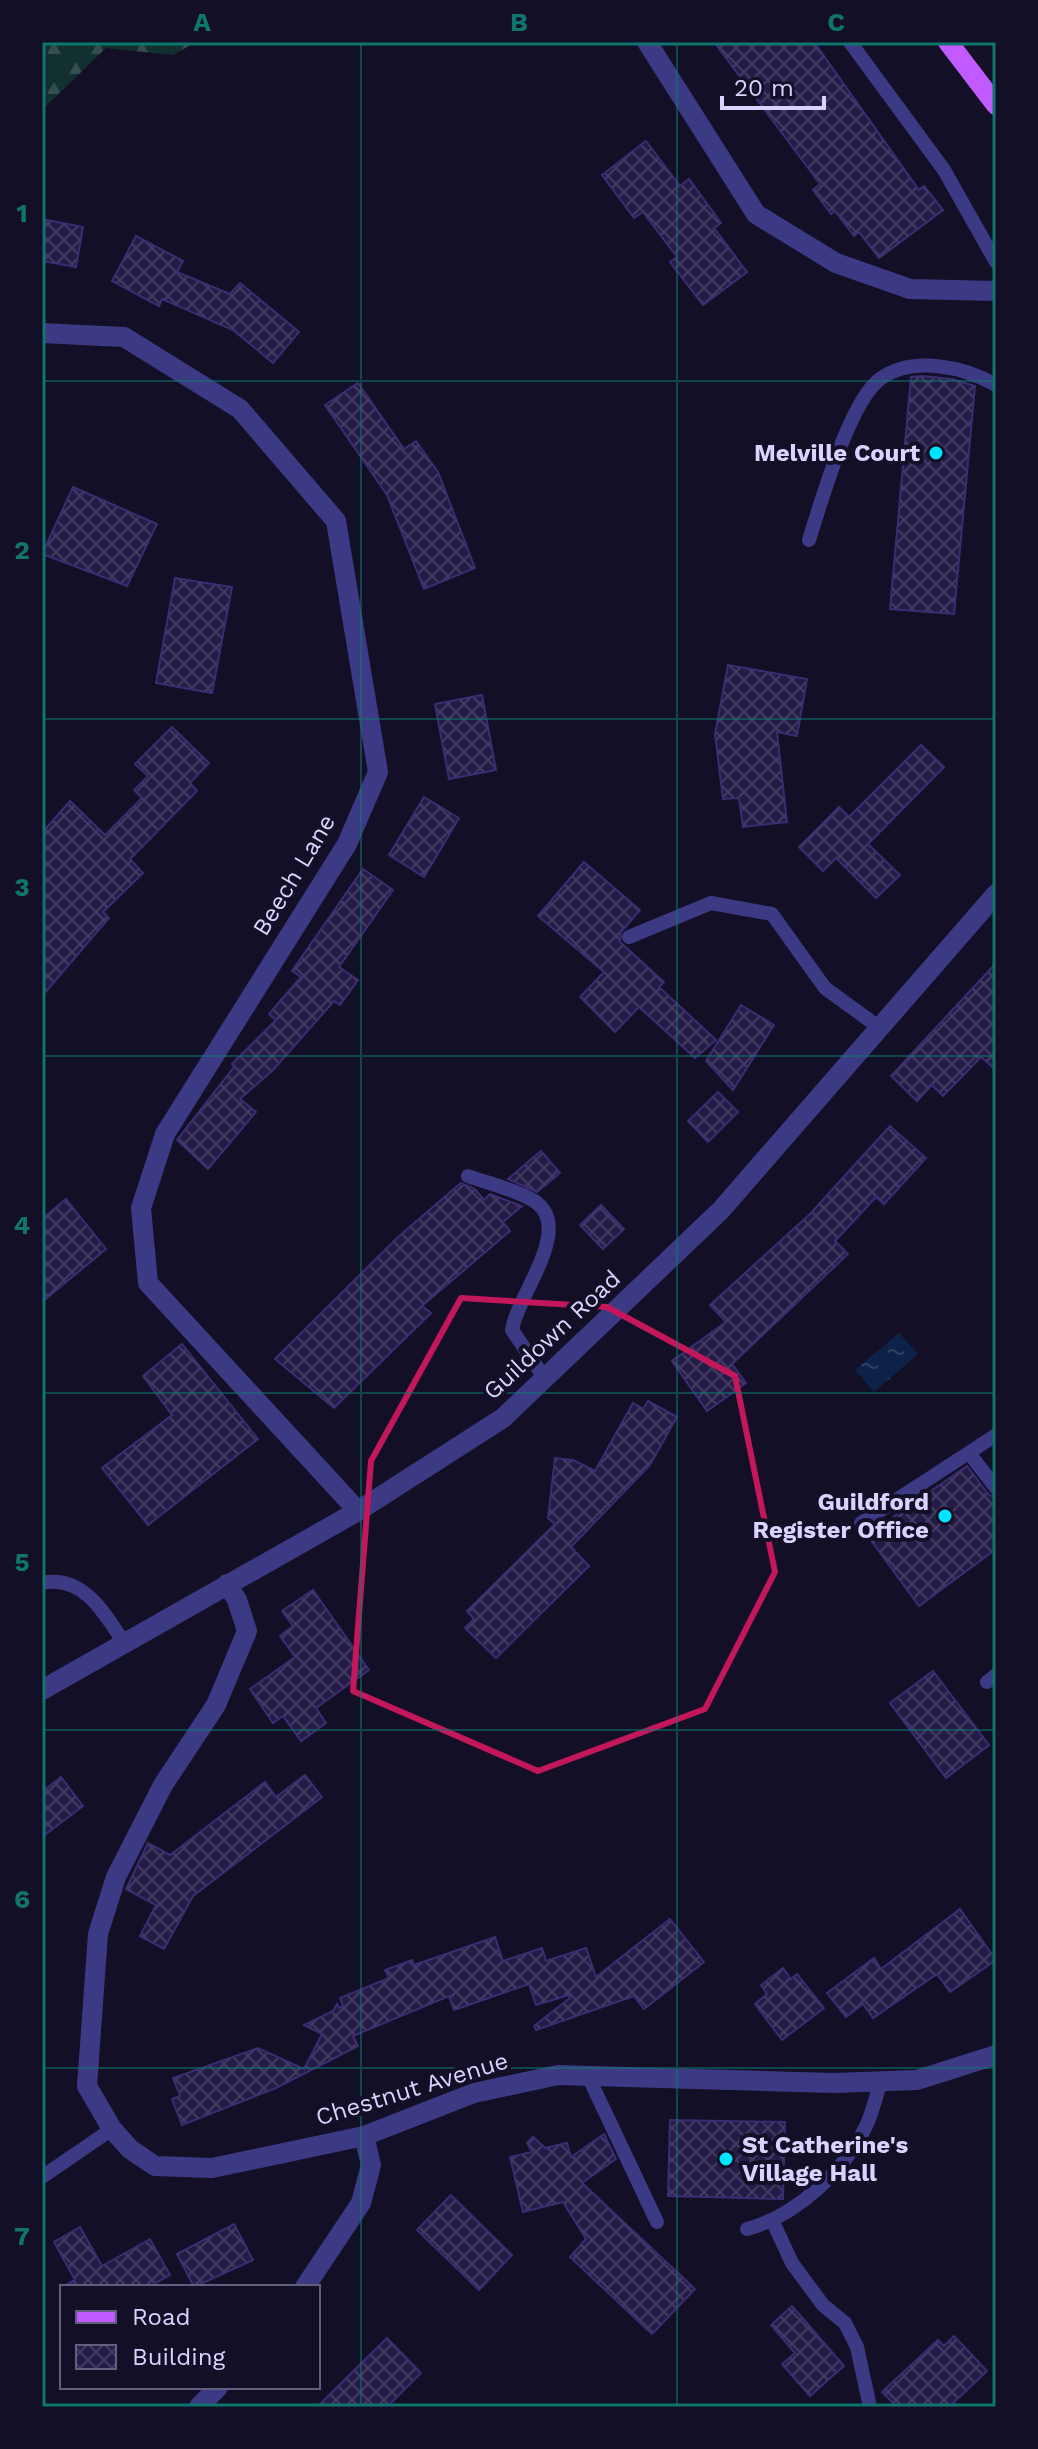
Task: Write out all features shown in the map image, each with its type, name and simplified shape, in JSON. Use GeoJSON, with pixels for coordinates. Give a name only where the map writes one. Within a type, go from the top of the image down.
{"type":"FeatureCollection","features":[{"type":"Feature","properties":{"kind":"main road"},"geometry":{"type":"LineString","coordinates":[[948,42],[996,105]]}},
{"type":"Feature","properties":{"kind":"street"},"geometry":{"type":"LineString","coordinates":[[647,42],[756,214],[836,263],[910,289],[996,291]]}},
{"type":"Feature","properties":{"kind":"street","name":"Beech Lane"},"geometry":{"type":"LineString","coordinates":[[42,333],[124,337],[240,409],[336,521],[378,772],[347,844],[165,1134],[141,1208],[148,1283],[358,1511]]}},
{"type":"Feature","properties":{"kind":"street","name":"Guildown Road"},"geometry":{"type":"LineString","coordinates":[[42,1690],[358,1511],[503,1418],[721,1210],[996,894]]}},
{"type":"Feature","properties":{"kind":"street","name":"Chestnut Avenue"},"geometry":{"type":"LineString","coordinates":[[227,1584],[237,1600],[247,1631],[216,1705],[163,1785],[116,1877],[98,1934],[87,2086],[112,2129],[130,2149],[155,2166],[212,2168],[364,2136],[474,2093],[558,2075],[881,2082],[917,2080],[996,2055]]}},
{"type":"Feature","properties":{"kind":"street"},"geometry":{"type":"LineString","coordinates":[[306,2285],[361,2203],[371,2165],[364,2136]]}},
{"type":"Feature","properties":{"kind":"street"},"geometry":{"type":"LineString","coordinates":[[199,2407],[216,2389]]}},
{"type":"Feature","properties":{"kind":"lane"},"geometry":{"type":"LineString","coordinates":[[850,42],[944,170],[996,262]]}},
{"type":"Feature","properties":{"kind":"lane"},"geometry":{"type":"LineString","coordinates":[[809,540],[847,429],[880,379],[923,363],[976,374],[996,385]]}},
{"type":"Feature","properties":{"kind":"lane"},"geometry":{"type":"LineString","coordinates":[[629,937],[711,903],[772,914],[825,988],[880,1028]]}},
{"type":"Feature","properties":{"kind":"lane"},"geometry":{"type":"LineString","coordinates":[[468,1176],[530,1197],[549,1218],[550,1243],[515,1311],[512,1330],[545,1379]]}},
{"type":"Feature","properties":{"kind":"lane"},"geometry":{"type":"LineString","coordinates":[[861,1523],[996,1435]]}},
{"type":"Feature","properties":{"kind":"lane"},"geometry":{"type":"LineString","coordinates":[[969,1453],[996,1488]]}},
{"type":"Feature","properties":{"kind":"lane"},"geometry":{"type":"LineString","coordinates":[[42,1583],[71,1585],[96,1600],[124,1643]]}},
{"type":"Feature","properties":{"kind":"lane"},"geometry":{"type":"LineString","coordinates":[[588,2076],[657,2222]]}},
{"type":"Feature","properties":{"kind":"lane"},"geometry":{"type":"LineString","coordinates":[[747,2229],[773,2222],[799,2205],[836,2168],[867,2125],[881,2082]]}},
{"type":"Feature","properties":{"kind":"lane"},"geometry":{"type":"LineString","coordinates":[[42,2177],[112,2129]]}},
{"type":"Feature","properties":{"kind":"lane"},"geometry":{"type":"LineString","coordinates":[[773,2222],[792,2263],[823,2305],[845,2323],[857,2347],[870,2407]]}},
{"type":"Feature","properties":{"kind":"highlighted area"},"geometry":{"type":"Polygon","coordinates":[[[461,1298],[607,1307],[735,1376],[775,1572],[705,1709],[538,1771],[353,1691],[371,1461],[461,1298]]]}},
{"type":"Feature","properties":{"kind":"green space"},"geometry":{"type":"Polygon","coordinates":[[[42,42],[196,42],[173,55],[106,48],[42,110],[42,42]]]}},
{"type":"Feature","properties":{"kind":"water"},"geometry":{"type":"Polygon","coordinates":[[[899,1333],[918,1354],[874,1392],[855,1370],[899,1333]]]}},
{"type":"Feature","properties":{"kind":"building"},"geometry":{"type":"Polygon","coordinates":[[[714,42],[814,42],[919,190],[924,186],[943,210],[879,258],[859,232],[854,236],[835,211],[831,214],[813,190],[820,184],[714,42]]]}},
{"type":"Feature","properties":{"kind":"building"},"geometry":{"type":"Polygon","coordinates":[[[646,141],[680,186],[689,179],[721,223],[714,228],[747,272],[703,305],[670,262],[677,257],[643,212],[634,218],[602,175],[646,141]]]}},
{"type":"Feature","properties":{"kind":"building"},"geometry":{"type":"Polygon","coordinates":[[[42,219],[83,227],[76,267],[42,261],[42,219]]]}},
{"type":"Feature","properties":{"kind":"building"},"geometry":{"type":"Polygon","coordinates":[[[136,236],[183,261],[177,272],[230,294],[240,283],[299,332],[273,363],[233,330],[162,299],[159,306],[112,281],[136,236]]]}},
{"type":"Feature","properties":{"kind":"building","name":"Melville Court"},"geometry":{"type":"Polygon","coordinates":[[[911,377],[952,379],[975,386],[954,614],[890,609],[911,377]]]}},
{"type":"Feature","properties":{"kind":"building"},"geometry":{"type":"Polygon","coordinates":[[[358,383],[404,449],[416,441],[438,472],[475,568],[424,589],[387,495],[325,405],[358,383]]]}},
{"type":"Feature","properties":{"kind":"building"},"geometry":{"type":"Polygon","coordinates":[[[73,487],[157,524],[127,586],[42,554],[73,487]]]}},
{"type":"Feature","properties":{"kind":"building"},"geometry":{"type":"Polygon","coordinates":[[[175,578],[232,587],[212,693],[156,683],[175,578]]]}},
{"type":"Feature","properties":{"kind":"building"},"geometry":{"type":"Polygon","coordinates":[[[728,665],[807,679],[797,736],[777,732],[787,822],[743,827],[739,798],[723,799],[715,734],[728,665]]]}},
{"type":"Feature","properties":{"kind":"building"},"geometry":{"type":"Polygon","coordinates":[[[482,695],[496,770],[449,779],[435,704],[482,695]]]}},
{"type":"Feature","properties":{"kind":"building"},"geometry":{"type":"Polygon","coordinates":[[[172,727],[209,763],[190,783],[197,791],[130,859],[143,873],[103,912],[109,918],[42,996],[42,833],[70,801],[105,835],[142,798],[134,790],[148,776],[135,764],[172,727]]]}},
{"type":"Feature","properties":{"kind":"building"},"geometry":{"type":"Polygon","coordinates":[[[921,745],[944,767],[868,844],[900,875],[876,898],[836,858],[823,871],[799,847],[839,807],[849,817],[921,745]]]}},
{"type":"Feature","properties":{"kind":"building"},"geometry":{"type":"Polygon","coordinates":[[[424,797],[459,818],[424,877],[389,855],[424,797]]]}},
{"type":"Feature","properties":{"kind":"building"},"geometry":{"type":"Polygon","coordinates":[[[584,862],[640,910],[621,932],[620,942],[664,982],[659,987],[716,1040],[695,1058],[639,1007],[615,1032],[580,997],[604,972],[538,916],[584,862]]]}},
{"type":"Feature","properties":{"kind":"building"},"geometry":{"type":"Polygon","coordinates":[[[363,869],[393,890],[339,967],[358,980],[340,1005],[334,1001],[273,1070],[240,1099],[256,1112],[208,1169],[177,1140],[234,1067],[232,1064],[276,1020],[269,1014],[301,977],[292,971],[363,869]]]}},
{"type":"Feature","properties":{"kind":"building"},"geometry":{"type":"Polygon","coordinates":[[[996,963],[996,1070],[981,1057],[943,1096],[932,1085],[917,1101],[891,1076],[996,963]]]}},
{"type":"Feature","properties":{"kind":"building"},"geometry":{"type":"Polygon","coordinates":[[[741,1005],[774,1025],[733,1090],[706,1061],[741,1005]]]}},
{"type":"Feature","properties":{"kind":"building"},"geometry":{"type":"Polygon","coordinates":[[[718,1092],[738,1112],[708,1142],[688,1121],[718,1092]]]}},
{"type":"Feature","properties":{"kind":"building"},"geometry":{"type":"Polygon","coordinates":[[[890,1126],[926,1158],[884,1204],[876,1197],[835,1241],[848,1254],[732,1364],[746,1383],[707,1411],[672,1361],[726,1322],[710,1305],[810,1214],[890,1126]]]}},
{"type":"Feature","properties":{"kind":"building"},"geometry":{"type":"Polygon","coordinates":[[[541,1151],[560,1173],[537,1192],[508,1179],[541,1151]]]}},
{"type":"Feature","properties":{"kind":"building"},"geometry":{"type":"Polygon","coordinates":[[[461,1183],[475,1189],[484,1200],[490,1194],[522,1206],[503,1222],[510,1231],[422,1306],[431,1313],[334,1408],[275,1359],[398,1237],[461,1183]]]}},
{"type":"Feature","properties":{"kind":"building"},"geometry":{"type":"Polygon","coordinates":[[[66,1199],[106,1249],[42,1302],[42,1219],[66,1199]]]}},
{"type":"Feature","properties":{"kind":"building"},"geometry":{"type":"Polygon","coordinates":[[[601,1205],[624,1229],[603,1249],[580,1225],[601,1205]]]}},
{"type":"Feature","properties":{"kind":"building"},"geometry":{"type":"Polygon","coordinates":[[[182,1344],[258,1439],[148,1525],[102,1468],[172,1415],[143,1376],[182,1344]]]}},
{"type":"Feature","properties":{"kind":"building"},"geometry":{"type":"Polygon","coordinates":[[[648,1401],[677,1417],[650,1465],[571,1547],[589,1566],[496,1658],[465,1628],[474,1619],[467,1611],[555,1524],[548,1518],[555,1458],[573,1460],[595,1471],[633,1403],[643,1409],[648,1401]]]}},
{"type":"Feature","properties":{"kind":"building","name":"Guildford Register Office"},"geometry":{"type":"Polygon","coordinates":[[[967,1466],[988,1494],[996,1498],[996,1549],[919,1606],[867,1535],[967,1466]]]}},
{"type":"Feature","properties":{"kind":"building"},"geometry":{"type":"Polygon","coordinates":[[[313,1590],[369,1670],[316,1708],[326,1723],[301,1741],[283,1716],[273,1723],[250,1689],[295,1657],[280,1636],[293,1626],[282,1611],[313,1590]]]}},
{"type":"Feature","properties":{"kind":"building"},"geometry":{"type":"Polygon","coordinates":[[[933,1671],[989,1745],[946,1778],[890,1703],[933,1671]]]}},
{"type":"Feature","properties":{"kind":"building"},"geometry":{"type":"Polygon","coordinates":[[[305,1775],[322,1797],[193,1896],[164,1949],[140,1936],[156,1905],[126,1889],[148,1843],[170,1855],[265,1782],[276,1797],[305,1775]]]}},
{"type":"Feature","properties":{"kind":"building"},"geometry":{"type":"Polygon","coordinates":[[[61,1777],[83,1806],[42,1837],[42,1792],[61,1777]]]}},
{"type":"Feature","properties":{"kind":"building"},"geometry":{"type":"Polygon","coordinates":[[[960,1909],[996,1960],[950,1992],[937,1974],[873,2018],[863,2004],[846,2017],[827,1993],[874,1958],[881,1969],[960,1909]]]}},
{"type":"Feature","properties":{"kind":"building"},"geometry":{"type":"Polygon","coordinates":[[[670,1919],[704,1962],[644,2009],[634,1996],[536,2030],[534,2026],[570,1998],[569,1995],[536,2005],[529,1984],[454,2010],[449,1996],[353,2036],[358,2046],[276,2088],[182,2125],[172,2099],[180,2096],[173,2078],[258,2048],[304,2069],[322,2034],[304,2025],[333,2011],[337,2004],[339,2008],[343,2006],[340,1998],[389,1978],[385,1970],[412,1960],[414,1965],[495,1937],[503,1961],[542,1948],[546,1961],[586,1948],[596,1977],[670,1919]]]}},
{"type":"Feature","properties":{"kind":"building"},"geometry":{"type":"Polygon","coordinates":[[[783,1968],[791,1979],[797,1974],[824,2008],[782,2040],[755,2004],[767,1994],[761,1985],[783,1968]]]}},
{"type":"Feature","properties":{"kind":"building","name":"St Catherine's Village Hall"},"geometry":{"type":"Polygon","coordinates":[[[670,2120],[785,2122],[783,2199],[668,2196],[670,2120]]]}},
{"type":"Feature","properties":{"kind":"building"},"geometry":{"type":"Polygon","coordinates":[[[604,2134],[616,2159],[582,2183],[695,2289],[652,2334],[570,2257],[586,2239],[563,2202],[523,2212],[510,2157],[532,2152],[527,2143],[533,2137],[545,2148],[567,2143],[571,2157],[604,2134]]]}},
{"type":"Feature","properties":{"kind":"building"},"geometry":{"type":"Polygon","coordinates":[[[451,2195],[512,2255],[479,2290],[417,2230],[451,2195]]]}},
{"type":"Feature","properties":{"kind":"building"},"geometry":{"type":"Polygon","coordinates":[[[234,2224],[253,2260],[193,2285],[177,2254],[234,2224]]]}},
{"type":"Feature","properties":{"kind":"building"},"geometry":{"type":"Polygon","coordinates":[[[80,2227],[102,2266],[150,2239],[170,2275],[152,2285],[66,2285],[75,2280],[54,2242],[80,2227]]]}},
{"type":"Feature","properties":{"kind":"building"},"geometry":{"type":"Polygon","coordinates":[[[792,2306],[844,2366],[810,2396],[782,2364],[795,2353],[771,2325],[792,2306]]]}},
{"type":"Feature","properties":{"kind":"building"},"geometry":{"type":"Polygon","coordinates":[[[954,2336],[987,2371],[949,2407],[897,2407],[882,2392],[938,2340],[944,2346],[954,2336]]]}},
{"type":"Feature","properties":{"kind":"building"},"geometry":{"type":"Polygon","coordinates":[[[387,2338],[421,2373],[387,2407],[317,2407],[387,2338]]]}},
{"type":"Feature","properties":{"kind":"place","name":"Melville Court"},"geometry":{"type":"Point","coordinates":[936,453]}},
{"type":"Feature","properties":{"kind":"place","name":"Guildford Register Office"},"geometry":{"type":"Point","coordinates":[945,1516]}},
{"type":"Feature","properties":{"kind":"place","name":"St Catherine's Village Hall"},"geometry":{"type":"Point","coordinates":[726,2159]}}]}
